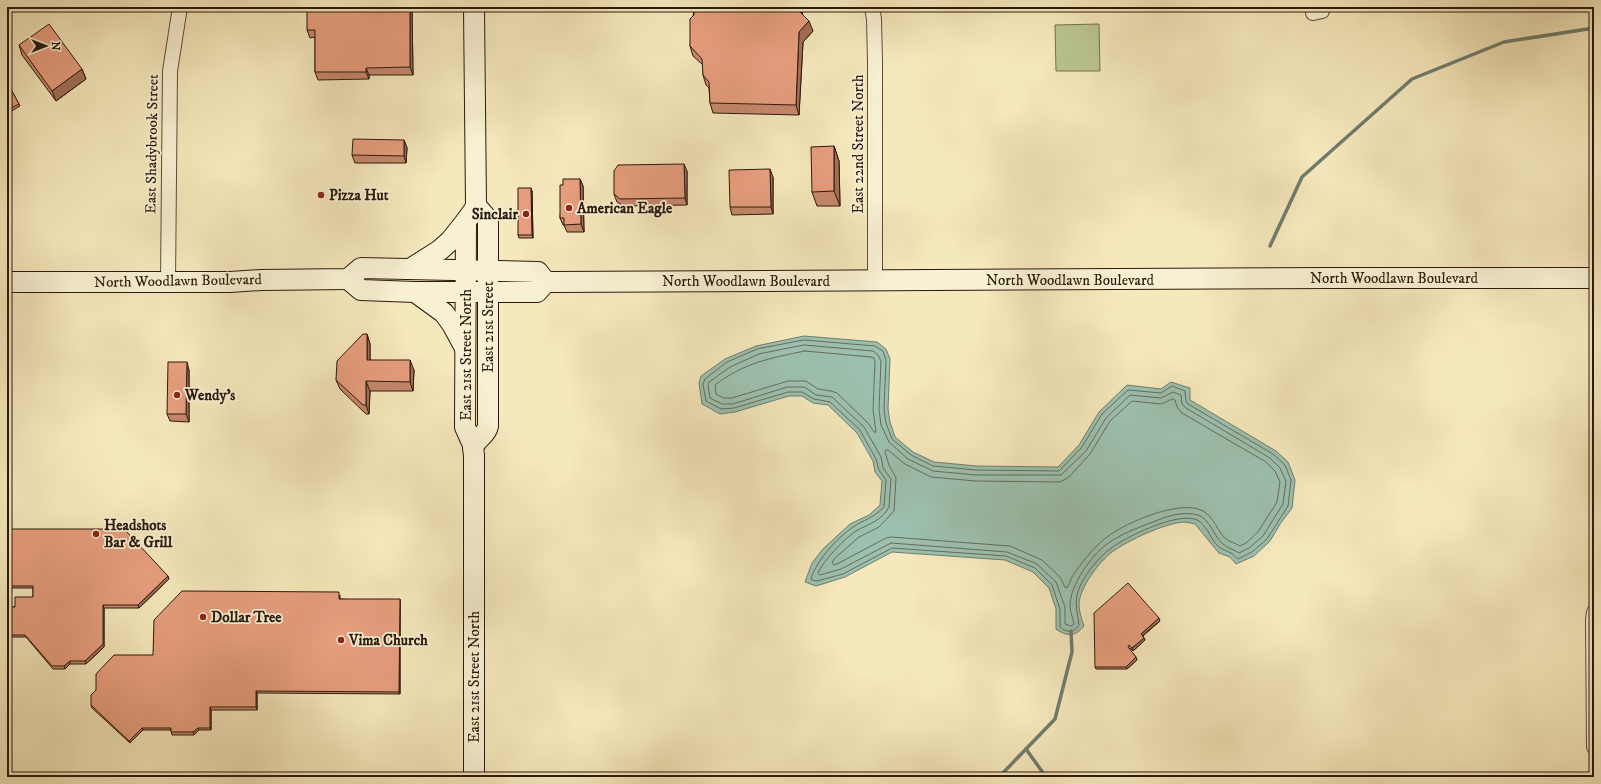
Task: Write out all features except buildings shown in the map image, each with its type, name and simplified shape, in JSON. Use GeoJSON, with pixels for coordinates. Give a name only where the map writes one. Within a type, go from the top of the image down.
{"type":"FeatureCollection","features":[{"type":"Feature","properties":{"kind":"main road","name":"East 21st Street North"},"geometry":{"type":"LineString","coordinates":[[474,7],[471,213],[466,270],[465,427],[473,448],[474,777]]}},
{"type":"Feature","properties":{"kind":"main road"},"geometry":{"type":"LineString","coordinates":[[410,269],[440,250],[450,241],[471,213]]}},
{"type":"Feature","properties":{"kind":"main road","name":"East 21st Street"},"geometry":{"type":"LineString","coordinates":[[471,213],[481,213],[487,217],[488,220],[488,426],[486,434],[478,440],[473,448]]}},
{"type":"Feature","properties":{"kind":"main road"},"geometry":{"type":"LineString","coordinates":[[361,268],[466,270],[538,272],[546,282],[537,292],[415,292],[361,290],[348,280],[361,268]]}},
{"type":"Feature","properties":{"kind":"main road","name":"North Woodlawn Boulevard"},"geometry":{"type":"LineString","coordinates":[[546,282],[1594,278]]}},
{"type":"Feature","properties":{"kind":"main road","name":"North Woodlawn Boulevard"},"geometry":{"type":"LineString","coordinates":[[7,282],[348,280]]}},
{"type":"Feature","properties":{"kind":"main road"},"geometry":{"type":"LineString","coordinates":[[415,292],[444,313],[466,349]]}},
{"type":"Feature","properties":{"kind":"street","name":"East Shadybrook Street"},"geometry":{"type":"LineString","coordinates":[[168,282],[170,71],[180,7]]}},
{"type":"Feature","properties":{"kind":"street","name":"East 22nd Street North"},"geometry":{"type":"LineString","coordinates":[[872,7],[874,19],[875,70],[875,280]]}},
{"type":"Feature","properties":{"kind":"street"},"geometry":{"type":"LineString","coordinates":[[1594,612],[1594,747]]}},
{"type":"Feature","properties":{"kind":"green space"},"geometry":{"type":"Polygon","coordinates":[[[1099,24],[1100,71],[1056,71],[1055,25],[1099,24]]]}},
{"type":"Feature","properties":{"kind":"water"},"geometry":{"type":"Polygon","coordinates":[[[804,336],[877,342],[886,349],[890,359],[888,409],[890,422],[895,437],[913,452],[934,462],[977,466],[1058,467],[1079,445],[1099,412],[1127,385],[1161,389],[1171,382],[1190,388],[1190,400],[1276,451],[1288,462],[1295,480],[1292,508],[1270,541],[1254,556],[1236,564],[1230,557],[1219,553],[1195,524],[1183,522],[1175,523],[1146,533],[1127,543],[1107,556],[1086,583],[1082,591],[1079,605],[1084,626],[1081,630],[1071,635],[1056,629],[1056,609],[1049,588],[1033,572],[1005,560],[892,552],[845,577],[816,586],[805,582],[812,563],[823,549],[850,524],[869,515],[880,505],[882,481],[875,472],[873,461],[857,433],[828,405],[813,403],[802,396],[789,396],[735,412],[720,414],[702,404],[699,383],[701,376],[725,359],[756,346],[804,336]]]}},
{"type":"Feature","properties":{"kind":"waterway"},"geometry":{"type":"LineString","coordinates":[[1270,246],[1302,177],[1412,79],[1504,42],[1594,28]]}},
{"type":"Feature","properties":{"kind":"waterway"},"geometry":{"type":"LineString","coordinates":[[999,777],[1055,719],[1072,652],[1071,631]]}},
{"type":"Feature","properties":{"kind":"waterway"},"geometry":{"type":"LineString","coordinates":[[1026,749],[1046,777]]}},
{"type":"Feature","properties":{"kind":"place","name":"Pizza Hut"},"geometry":{"type":"Point","coordinates":[321,195]}},
{"type":"Feature","properties":{"kind":"place","name":"American Eagle"},"geometry":{"type":"Point","coordinates":[569,208]}},
{"type":"Feature","properties":{"kind":"place","name":"Sinclair"},"geometry":{"type":"Point","coordinates":[526,214]}},
{"type":"Feature","properties":{"kind":"place","name":"Wendy's"},"geometry":{"type":"Point","coordinates":[177,395]}},
{"type":"Feature","properties":{"kind":"place","name":"Headshots Bar & Grill"},"geometry":{"type":"Point","coordinates":[96,534]}},
{"type":"Feature","properties":{"kind":"place","name":"Dollar Tree"},"geometry":{"type":"Point","coordinates":[203,617]}},
{"type":"Feature","properties":{"kind":"place","name":"Vima Church"},"geometry":{"type":"Point","coordinates":[341,640]}}]}
